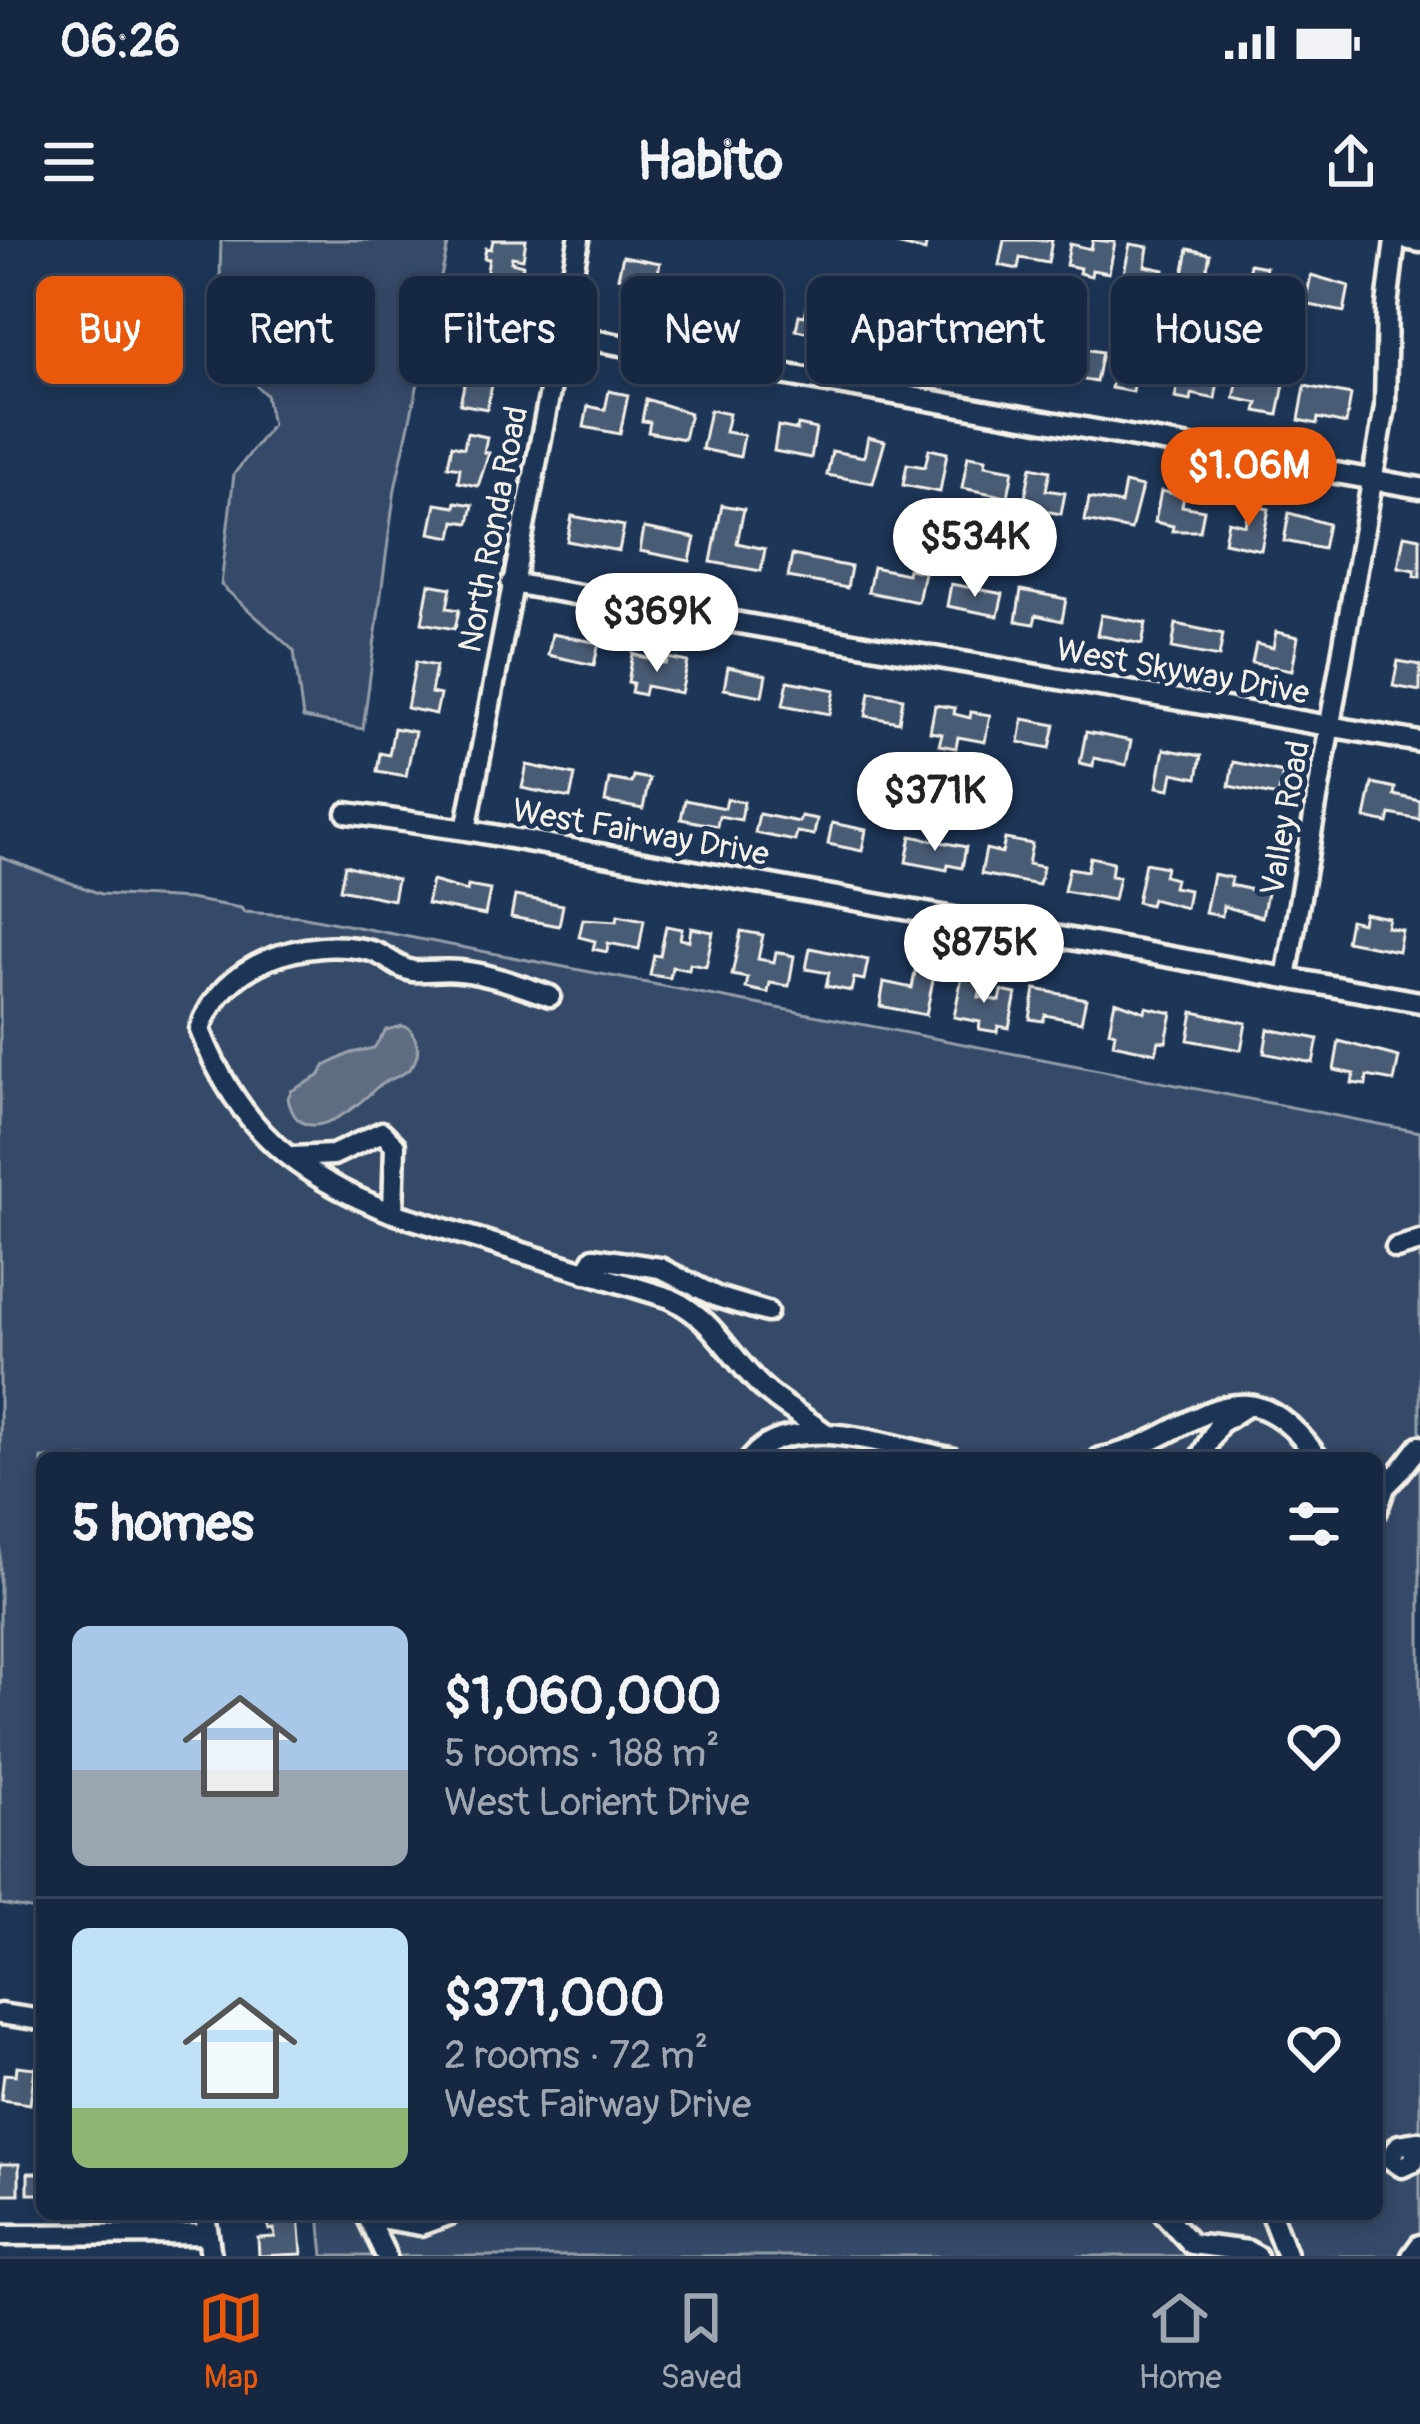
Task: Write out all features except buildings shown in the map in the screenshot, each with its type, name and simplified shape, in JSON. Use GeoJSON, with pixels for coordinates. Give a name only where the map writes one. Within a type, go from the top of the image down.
{"type":"FeatureCollection","features":[{"type":"Feature","properties":{"kind":"street","name":"North Ronda Road"},"geometry":{"type":"LineString","coordinates":[[572,276],[579,240]]}},
{"type":"Feature","properties":{"kind":"street","name":"Valley Road"},"geometry":{"type":"LineString","coordinates":[[1286,978],[1385,407],[1394,240]]}},
{"type":"Feature","properties":{"kind":"street"},"geometry":{"type":"LineString","coordinates":[[1408,240],[1420,242]]}},
{"type":"Feature","properties":{"kind":"street"},"geometry":{"type":"LineString","coordinates":[[597,341],[1420,488]]}},
{"type":"Feature","properties":{"kind":"street","name":"North Ronda Road"},"geometry":{"type":"LineString","coordinates":[[466,830],[550,384]]}},
{"type":"Feature","properties":{"kind":"street","name":"West Skyway Drive"},"geometry":{"type":"LineString","coordinates":[[511,583],[1420,742]]}},
{"type":"Feature","properties":{"kind":"street","name":"West Fairway Drive"},"geometry":{"type":"LineString","coordinates":[[347,813],[466,830],[1420,1003]]}},
{"type":"Feature","properties":{"kind":"street"},"geometry":{"type":"LineString","coordinates":[[550,996],[459,970],[402,969],[383,956],[349,949],[272,957],[247,969],[216,994],[200,1030],[242,1112],[283,1156],[349,1196],[393,1213],[670,1298],[714,1327],[754,1379],[824,1432]]}},
{"type":"Feature","properties":{"kind":"street"},"geometry":{"type":"LineString","coordinates":[[283,1156],[333,1155],[382,1132],[395,1145],[393,1213]]}},
{"type":"Feature","properties":{"kind":"street"},"geometry":{"type":"LineString","coordinates":[[1396,1248],[1420,1241]]}},
{"type":"Feature","properties":{"kind":"street"},"geometry":{"type":"LineString","coordinates":[[585,1273],[594,1258],[660,1268],[717,1297],[766,1312]]}},
{"type":"Feature","properties":{"kind":"street"},"geometry":{"type":"LineString","coordinates":[[714,1327],[711,1312],[717,1297]]}},
{"type":"Feature","properties":{"kind":"street"},"geometry":{"type":"LineString","coordinates":[[781,1438],[788,1423],[782,1401]]}},
{"type":"Feature","properties":{"kind":"street"},"geometry":{"type":"LineString","coordinates":[[1204,1452],[1220,1424],[1248,1406]]}},
{"type":"Feature","properties":{"kind":"street"},"geometry":{"type":"LineString","coordinates":[[1119,1452],[1148,1443],[1217,1408],[1248,1406],[1277,1414],[1296,1428],[1314,1452]]}},
{"type":"Feature","properties":{"kind":"street"},"geometry":{"type":"LineString","coordinates":[[761,1452],[781,1438],[824,1432],[922,1452]]}},
{"type":"Feature","properties":{"kind":"street"},"geometry":{"type":"LineString","coordinates":[[1387,1477],[1420,1446]]}},
{"type":"Feature","properties":{"kind":"street"},"geometry":{"type":"LineString","coordinates":[[0,2014],[36,2019]]}},
{"type":"Feature","properties":{"kind":"street"},"geometry":{"type":"LineString","coordinates":[[368,2220],[386,2256]]}},
{"type":"Feature","properties":{"kind":"street"},"geometry":{"type":"LineString","coordinates":[[393,2220],[420,2225],[434,2220]]}},
{"type":"Feature","properties":{"kind":"street"},"geometry":{"type":"LineString","coordinates":[[1169,2220],[1191,2244],[1257,2256]]}},
{"type":"Feature","properties":{"kind":"street"},"geometry":{"type":"LineString","coordinates":[[1273,2220],[1287,2256]]}},
{"type":"Feature","properties":{"kind":"street"},"geometry":{"type":"LineString","coordinates":[[0,2235],[206,2224],[211,2256]]}},
{"type":"Feature","properties":{"kind":"street"},"geometry":{"type":"LineString","coordinates":[[1412,2256],[1420,2245]]}},
{"type":"Feature","properties":{"kind":"shaded area"},"geometry":{"type":"Polygon","coordinates":[[[221,240],[449,240],[441,276],[399,276],[399,384],[418,384],[395,489],[363,729],[303,718],[294,651],[221,585],[234,474],[272,425],[266,395],[255,384],[375,384],[375,276],[220,276],[221,240]]]}},
{"type":"Feature","properties":{"kind":"shaded area"},"geometry":{"type":"Polygon","coordinates":[[[0,857],[101,894],[189,899],[244,912],[300,916],[1420,1132],[1420,2256],[323,2256],[320,2220],[1383,2220],[1383,1452],[36,1452],[36,1910],[0,1904],[0,857]]]}},
{"type":"Feature","properties":{"kind":"shaded area"},"geometry":{"type":"Polygon","coordinates":[[[409,1028],[417,1044],[414,1063],[405,1073],[327,1122],[303,1123],[294,1114],[288,1098],[291,1091],[319,1076],[325,1066],[374,1048],[386,1030],[409,1028]]]}}]}
